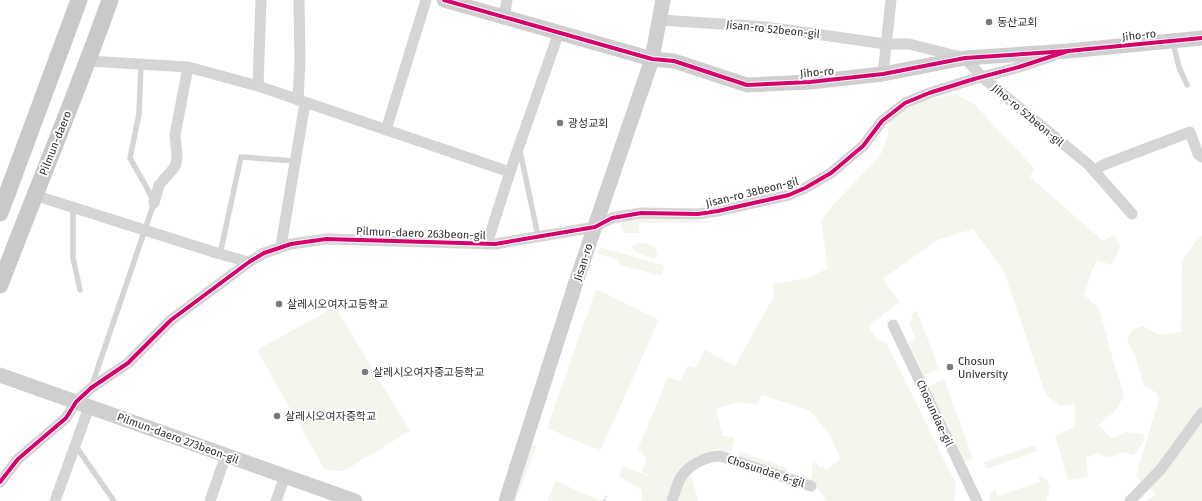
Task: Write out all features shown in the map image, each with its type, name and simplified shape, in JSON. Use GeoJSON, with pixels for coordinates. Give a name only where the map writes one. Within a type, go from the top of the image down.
{"type":"FeatureCollection","features":[{"type":"Feature","properties":{"kind":"main road"},"geometry":{"type":"LineString","coordinates":[[0,213],[79,0]]}},
{"type":"Feature","properties":{"kind":"main road","name":"Pilmun-daero"},"geometry":{"type":"LineString","coordinates":[[0,285],[34,195],[88,61],[110,0]]}},
{"type":"Feature","properties":{"kind":"street"},"geometry":{"type":"LineString","coordinates":[[258,86],[261,0]]}},
{"type":"Feature","properties":{"kind":"street"},"geometry":{"type":"LineString","coordinates":[[281,246],[295,161],[302,101],[298,0]]}},
{"type":"Feature","properties":{"kind":"street"},"geometry":{"type":"LineString","coordinates":[[386,130],[426,0]]}},
{"type":"Feature","properties":{"kind":"street","name":"Jiho-ro"},"geometry":{"type":"LineString","coordinates":[[444,0],[652,59],[674,61],[747,85],[810,82],[883,74],[965,58],[1068,51],[1202,38]]}},
{"type":"Feature","properties":{"kind":"street"},"geometry":{"type":"LineString","coordinates":[[504,17],[507,0]]}},
{"type":"Feature","properties":{"kind":"street","name":"Jisan-ro"},"geometry":{"type":"LineString","coordinates":[[506,501],[595,226],[652,59],[663,0]]}},
{"type":"Feature","properties":{"kind":"street"},"geometry":{"type":"LineString","coordinates":[[883,74],[891,0]]}},
{"type":"Feature","properties":{"kind":"street","name":"Jisan-ro 52beon-gil"},"geometry":{"type":"LineString","coordinates":[[660,20],[766,27],[886,44],[909,44],[965,58]]}},
{"type":"Feature","properties":{"kind":"street","name":"Pilmun-daero 263beon-gil"},"geometry":{"type":"LineString","coordinates":[[487,244],[510,172],[559,32]]}},
{"type":"Feature","properties":{"kind":"street","name":"Jisan-ro 38beon-gil"},"geometry":{"type":"LineString","coordinates":[[595,226],[612,218],[641,214],[698,214],[718,211],[789,194],[805,188],[831,173],[863,146],[882,121],[905,104],[929,93],[1068,51]]}},
{"type":"Feature","properties":{"kind":"street","name":"Jiho-ro 52beon-gil"},"geometry":{"type":"LineString","coordinates":[[965,58],[982,77],[1089,166],[1132,214]]}},
{"type":"Feature","properties":{"kind":"street"},"geometry":{"type":"LineString","coordinates":[[88,61],[188,67],[258,86],[510,172]]}},
{"type":"Feature","properties":{"kind":"street"},"geometry":{"type":"LineString","coordinates":[[154,202],[159,185],[176,164],[177,156],[175,135],[188,67]]}},
{"type":"Feature","properties":{"kind":"street"},"geometry":{"type":"LineString","coordinates":[[1094,171],[1103,165],[1190,132],[1198,154],[1202,157]]}},
{"type":"Feature","properties":{"kind":"street"},"geometry":{"type":"LineString","coordinates":[[34,195],[249,262]]}},
{"type":"Feature","properties":{"kind":"street","name":"Pilmun-daero 263beon-gil"},"geometry":{"type":"LineString","coordinates":[[83,404],[91,388],[128,363],[171,320],[249,262],[264,252],[281,246],[305,241],[326,240],[495,244],[595,226]]}},
{"type":"Feature","properties":{"kind":"street","name":"Chosundae-gil"},"geometry":{"type":"LineString","coordinates":[[893,325],[977,501]]}},
{"type":"Feature","properties":{"kind":"street","name":"Pilmun-daero 273beon-gil"},"geometry":{"type":"LineString","coordinates":[[0,375],[352,500]]}},
{"type":"Feature","properties":{"kind":"street"},"geometry":{"type":"LineString","coordinates":[[55,501],[75,445],[83,404]]}},
{"type":"Feature","properties":{"kind":"street"},"geometry":{"type":"LineString","coordinates":[[0,482],[18,459],[83,404]]}},
{"type":"Feature","properties":{"kind":"street"},"geometry":{"type":"LineString","coordinates":[[1130,501],[1161,469],[1202,413]]}},
{"type":"Feature","properties":{"kind":"street"},"geometry":{"type":"LineString","coordinates":[[210,501],[226,455]]}},
{"type":"Feature","properties":{"kind":"street","name":"Chosundae 6-gil"},"geometry":{"type":"LineString","coordinates":[[672,501],[682,475],[692,466],[712,456],[720,456],[811,486]]}},
{"type":"Feature","properties":{"kind":"street"},"geometry":{"type":"LineString","coordinates":[[276,501],[285,476]]}},
{"type":"Feature","properties":{"kind":"lane","name":"Jiho-ro"},"geometry":{"type":"LineString","coordinates":[[1173,40],[1179,67],[1187,85]]}},
{"type":"Feature","properties":{"kind":"lane"},"geometry":{"type":"LineString","coordinates":[[91,388],[154,202],[130,158],[139,114],[142,65]]}},
{"type":"Feature","properties":{"kind":"lane"},"geometry":{"type":"LineString","coordinates":[[519,149],[538,236]]}},
{"type":"Feature","properties":{"kind":"lane"},"geometry":{"type":"LineString","coordinates":[[220,254],[241,157],[295,161]]}},
{"type":"Feature","properties":{"kind":"lane"},"geometry":{"type":"LineString","coordinates":[[73,208],[73,258],[80,290]]}},
{"type":"Feature","properties":{"kind":"lane"},"geometry":{"type":"LineString","coordinates":[[75,445],[114,501]]}},
{"type":"Feature","properties":{"kind":"path"},"geometry":{"type":"LineString","coordinates":[[604,501],[606,496]]}},
{"type":"Feature","properties":{"kind":"shaded area"},"geometry":{"type":"Polygon","coordinates":[[[956,94],[975,105],[1034,168],[1030,177],[1103,241],[1114,234],[1120,246],[1111,265],[1097,260],[1092,270],[1084,295],[1099,308],[1124,395],[1118,408],[1099,425],[1112,439],[1125,432],[1142,434],[1145,439],[1134,455],[1122,452],[1109,458],[1098,453],[1086,458],[1088,477],[1068,480],[1055,436],[1075,426],[1075,404],[1060,406],[1046,395],[1004,272],[973,229],[937,240],[883,279],[900,302],[868,327],[878,340],[886,342],[956,484],[954,501],[827,501],[811,480],[813,461],[821,468],[823,466],[826,470],[840,459],[831,436],[809,410],[762,395],[757,405],[740,402],[716,409],[723,436],[735,437],[731,452],[717,449],[696,456],[682,468],[673,483],[666,501],[642,501],[642,490],[619,476],[622,466],[651,477],[642,471],[647,458],[638,449],[668,377],[680,381],[688,366],[695,368],[705,350],[735,366],[774,296],[773,284],[808,278],[828,268],[821,220],[833,205],[880,156],[888,135],[889,119],[924,100],[956,94]]]}},
{"type":"Feature","properties":{"kind":"shaded area"},"geometry":{"type":"Polygon","coordinates":[[[655,217],[711,221],[712,223],[639,223],[639,233],[626,233],[622,230],[620,225],[624,222],[655,217]]]}},
{"type":"Feature","properties":{"kind":"shaded area"},"geometry":{"type":"Polygon","coordinates":[[[1202,236],[1202,501],[1146,501],[1156,494],[1136,476],[1159,399],[1155,392],[1144,385],[1134,354],[1127,341],[1132,330],[1142,326],[1160,335],[1181,332],[1182,260],[1195,242],[1202,236]]]}},
{"type":"Feature","properties":{"kind":"shaded area"},"geometry":{"type":"Polygon","coordinates":[[[642,243],[653,246],[656,250],[657,256],[653,259],[634,251],[632,247],[636,244],[642,243]]]}},
{"type":"Feature","properties":{"kind":"shaded area"},"geometry":{"type":"Polygon","coordinates":[[[600,247],[663,265],[664,269],[662,276],[620,265],[619,260],[598,254],[600,247]]]}},
{"type":"Feature","properties":{"kind":"shaded area"},"geometry":{"type":"Polygon","coordinates":[[[596,289],[659,320],[600,451],[547,428],[596,289]]]}},
{"type":"Feature","properties":{"kind":"shaded area"},"geometry":{"type":"Polygon","coordinates":[[[335,307],[410,431],[344,471],[325,470],[257,350],[335,307]]]}},
{"type":"Feature","properties":{"kind":"shaded area"},"geometry":{"type":"Polygon","coordinates":[[[917,311],[939,369],[924,375],[908,342],[916,339],[909,322],[913,320],[911,314],[917,311]]]}},
{"type":"Feature","properties":{"kind":"shaded area"},"geometry":{"type":"Polygon","coordinates":[[[944,379],[973,458],[964,462],[929,386],[944,379]]]}},
{"type":"Feature","properties":{"kind":"shaded area"},"geometry":{"type":"Polygon","coordinates":[[[528,443],[536,446],[516,501],[508,501],[528,443]]]}},
{"type":"Feature","properties":{"kind":"shaded area"},"geometry":{"type":"Polygon","coordinates":[[[1035,445],[1037,451],[986,469],[984,462],[1035,445]]]}},
{"type":"Feature","properties":{"kind":"shaded area"},"geometry":{"type":"Polygon","coordinates":[[[740,452],[788,468],[786,473],[738,457],[740,452]]]}},
{"type":"Feature","properties":{"kind":"shaded area"},"geometry":{"type":"Polygon","coordinates":[[[690,474],[698,501],[676,501],[683,481],[690,474]]]}},
{"type":"Feature","properties":{"kind":"shaded area"},"geometry":{"type":"Polygon","coordinates":[[[1038,475],[1046,478],[1048,481],[1050,489],[1046,501],[989,501],[990,495],[995,488],[998,496],[1040,482],[1038,475]]]}},
{"type":"Feature","properties":{"kind":"shaded area"},"geometry":{"type":"Polygon","coordinates":[[[556,481],[600,501],[547,501],[556,481]]]}},
{"type":"Feature","properties":{"kind":"cycle path"},"geometry":{"type":"LineString","coordinates":[[444,0],[652,59],[674,61],[747,85],[810,82],[883,74],[965,58],[1068,51],[1202,38]]}},
{"type":"Feature","properties":{"kind":"cycle path"},"geometry":{"type":"LineString","coordinates":[[0,482],[18,459],[66,418],[76,402],[91,388],[128,363],[171,320],[249,262],[264,253],[291,244],[326,239],[495,244],[595,227],[612,218],[641,213],[698,214],[789,195],[805,188],[831,173],[863,146],[882,121],[905,103],[929,93],[1068,51]]}},
{"type":"Feature","properties":{"kind":"place","name":"동산교회"},"geometry":{"type":"Point","coordinates":[989,22]}},
{"type":"Feature","properties":{"kind":"place","name":"광성교회"},"geometry":{"type":"Point","coordinates":[560,123]}},
{"type":"Feature","properties":{"kind":"place","name":"살레시오여자고등학교"},"geometry":{"type":"Point","coordinates":[279,304]}},
{"type":"Feature","properties":{"kind":"place","name":"Chosun University"},"geometry":{"type":"Point","coordinates":[950,367]}},
{"type":"Feature","properties":{"kind":"place","name":"살레시오여자중고등학교"},"geometry":{"type":"Point","coordinates":[365,372]}},
{"type":"Feature","properties":{"kind":"place","name":"살레시오여자중학교"},"geometry":{"type":"Point","coordinates":[277,416]}}]}
